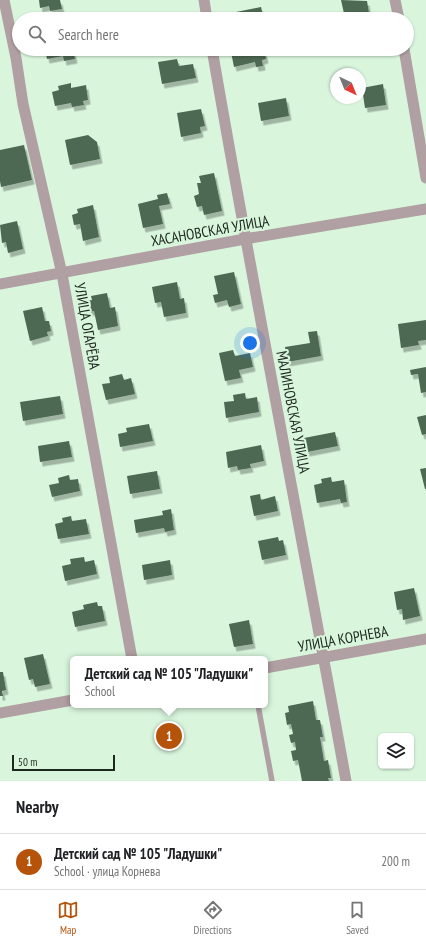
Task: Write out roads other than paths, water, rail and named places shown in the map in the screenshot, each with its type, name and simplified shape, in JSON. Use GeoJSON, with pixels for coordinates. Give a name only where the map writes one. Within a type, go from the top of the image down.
{"type":"FeatureCollection","features":[{"type":"Feature","properties":{"kind":"street","name":"УЛИЦА ОГАРЁВА"},"geometry":{"type":"LineString","coordinates":[[4,0],[12,39]]}},
{"type":"Feature","properties":{"kind":"street"},"geometry":{"type":"LineString","coordinates":[[204,0],[206,12]]}},
{"type":"Feature","properties":{"kind":"street"},"geometry":{"type":"LineString","coordinates":[[395,0],[398,12]]}},
{"type":"Feature","properties":{"kind":"street","name":"УЛИЦА ОГАРЁВА"},"geometry":{"type":"LineString","coordinates":[[16,56],[24,104],[62,274],[131,656]]}},
{"type":"Feature","properties":{"kind":"street","name":"МАЛИНОВСКАЯ УЛИЦА"},"geometry":{"type":"LineString","coordinates":[[213,56],[245,239],[346,781]]}},
{"type":"Feature","properties":{"kind":"street"},"geometry":{"type":"LineString","coordinates":[[405,56],[426,178]]}},
{"type":"Feature","properties":{"kind":"street","name":"ХАСАНОВСКАЯ УЛИЦА"},"geometry":{"type":"LineString","coordinates":[[0,284],[62,274],[245,239],[426,209]]}},
{"type":"Feature","properties":{"kind":"street","name":"УЛИЦА КОРНЕВА"},"geometry":{"type":"LineString","coordinates":[[268,667],[426,639]]}},
{"type":"Feature","properties":{"kind":"street"},"geometry":{"type":"LineString","coordinates":[[0,713],[70,701]]}},
{"type":"Feature","properties":{"kind":"lane"},"geometry":{"type":"LineString","coordinates":[[259,708],[272,781]]}},
{"type":"Feature","properties":{"kind":"place","name":"Детский сад № 105 \"Ладушки\""},"geometry":{"type":"Point","coordinates":[169,736]}}]}
